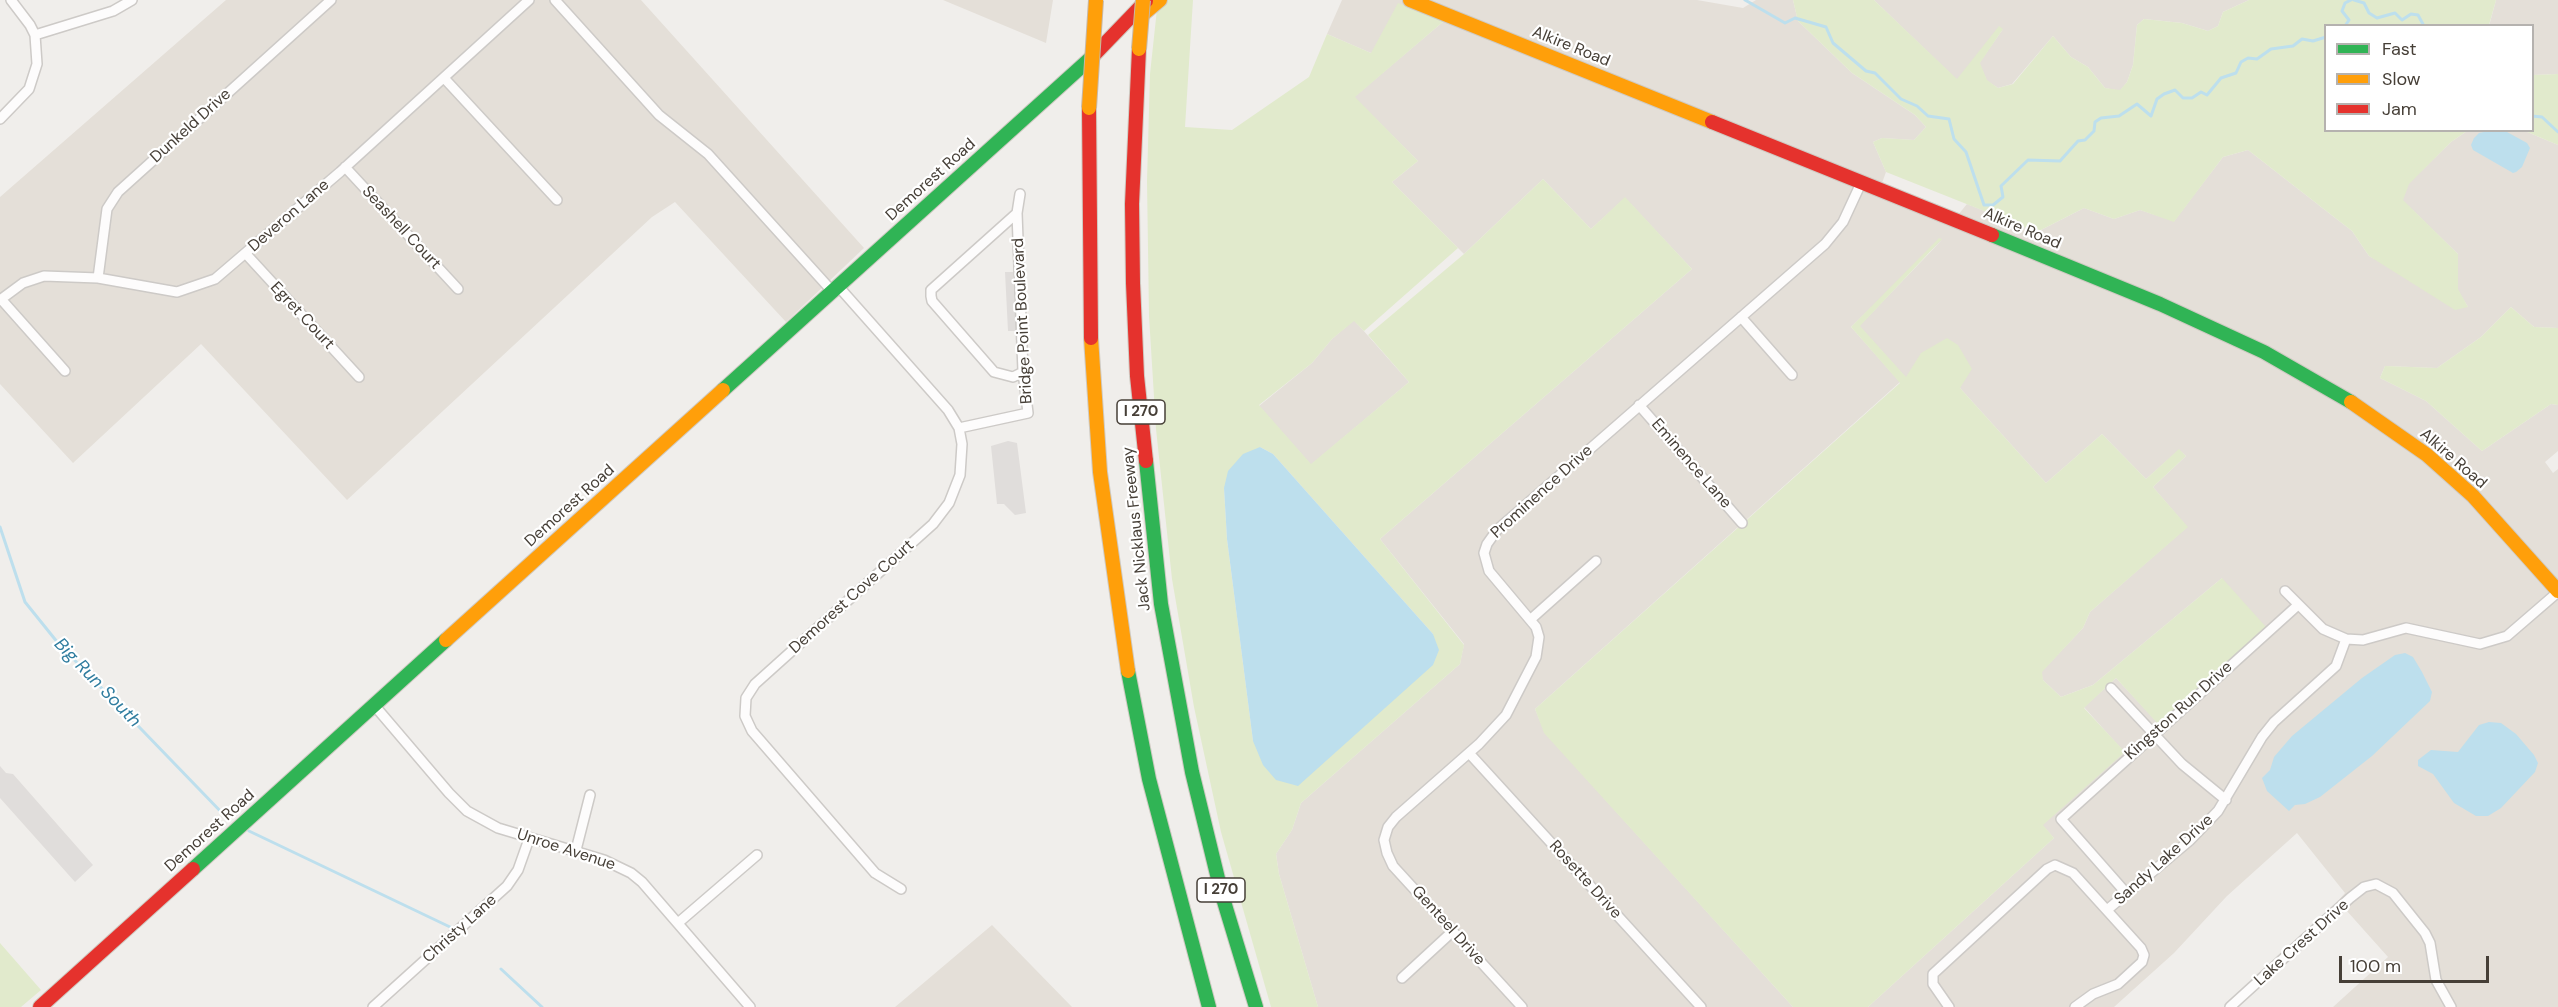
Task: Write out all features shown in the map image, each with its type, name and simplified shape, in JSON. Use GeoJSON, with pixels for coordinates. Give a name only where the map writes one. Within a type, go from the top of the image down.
{"type":"FeatureCollection","features":[{"type":"Feature","properties":{"kind":"main road","name":"Jack Nicklaus Freeway"},"geometry":{"type":"LineString","coordinates":[[1096,0],[1089,108],[1090,324],[1100,472],[1128,669],[1149,780],[1174,883],[1209,1007]]}},
{"type":"Feature","properties":{"kind":"main road","name":"Jack Nicklaus Freeway"},"geometry":{"type":"LineString","coordinates":[[1143,0],[1132,204],[1133,295],[1137,376],[1161,604],[1192,772],[1222,895],[1256,1007]]}},
{"type":"Feature","properties":{"kind":"main road","name":"Demorest Road"},"geometry":{"type":"LineString","coordinates":[[40,1007],[1122,28],[1131,15],[1147,0]]}},
{"type":"Feature","properties":{"kind":"main road","name":"Demorest Road"},"geometry":{"type":"LineString","coordinates":[[1122,28],[1137,20],[1160,0]]}},
{"type":"Feature","properties":{"kind":"main road","name":"Alkire Road"},"geometry":{"type":"LineString","coordinates":[[1410,0],[1862,181],[2182,314],[2264,351],[2380,421],[2450,475],[2473,496],[2558,592]]}},
{"type":"Feature","properties":{"kind":"street"},"geometry":{"type":"LineString","coordinates":[[0,119],[29,88],[37,64],[35,35],[11,0]]}},
{"type":"Feature","properties":{"kind":"street"},"geometry":{"type":"LineString","coordinates":[[35,35],[113,11],[132,0]]}},
{"type":"Feature","properties":{"kind":"street","name":"Dunkeld Drive"},"geometry":{"type":"LineString","coordinates":[[98,278],[107,209],[118,192],[331,0]]}},
{"type":"Feature","properties":{"kind":"street","name":"Deveron Lane"},"geometry":{"type":"LineString","coordinates":[[0,299],[23,283],[44,276],[98,278],[177,292],[215,279],[345,167],[529,0]]}},
{"type":"Feature","properties":{"kind":"street"},"geometry":{"type":"LineString","coordinates":[[555,0],[659,115],[708,154],[835,288],[936,396],[959,428]]}},
{"type":"Feature","properties":{"kind":"street"},"geometry":{"type":"LineString","coordinates":[[444,78],[557,200]]}},
{"type":"Feature","properties":{"kind":"street","name":"Seashell Court"},"geometry":{"type":"LineString","coordinates":[[345,167],[458,289]]}},
{"type":"Feature","properties":{"kind":"street","name":"Prominence Drive"},"geometry":{"type":"LineString","coordinates":[[1384,840],[1388,827],[1396,817],[1469,753],[1506,715],[1532,666],[1539,637],[1531,619],[1489,571],[1484,553],[1487,544],[1497,530],[1835,234],[1862,181]]}},
{"type":"Feature","properties":{"kind":"street","name":"Bridge Point Boulevard"},"geometry":{"type":"LineString","coordinates":[[959,428],[1028,413],[1023,372],[1017,213],[1020,194]]}},
{"type":"Feature","properties":{"kind":"street"},"geometry":{"type":"LineString","coordinates":[[1017,213],[931,290],[931,296],[932,301],[994,372],[1013,376],[1023,372]]}},
{"type":"Feature","properties":{"kind":"street","name":"Egret Court"},"geometry":{"type":"LineString","coordinates":[[246,254],[359,377]]}},
{"type":"Feature","properties":{"kind":"street"},"geometry":{"type":"LineString","coordinates":[[0,299],[65,371]]}},
{"type":"Feature","properties":{"kind":"street"},"geometry":{"type":"LineString","coordinates":[[1741,317],[1792,375]]}},
{"type":"Feature","properties":{"kind":"street","name":"Eminence Lane"},"geometry":{"type":"LineString","coordinates":[[1639,405],[1742,523]]}},
{"type":"Feature","properties":{"kind":"street","name":"Demorest Cove Court"},"geometry":{"type":"LineString","coordinates":[[901,890],[875,873],[752,731],[745,716],[746,698],[755,684],[933,524],[949,503],[960,475],[962,444],[959,428]]}},
{"type":"Feature","properties":{"kind":"street"},"geometry":{"type":"LineString","coordinates":[[1531,619],[1596,561]]}},
{"type":"Feature","properties":{"kind":"street"},"geometry":{"type":"LineString","coordinates":[[2285,591],[2323,629],[2346,639],[2363,640],[2406,628],[2434,632],[2468,642],[2489,643],[2506,636],[2558,592]]}},
{"type":"Feature","properties":{"kind":"street","name":"Kingston Run Drive"},"geometry":{"type":"LineString","coordinates":[[2127,894],[2061,819],[2298,605]]}},
{"type":"Feature","properties":{"kind":"street","name":"Sandy Lake Drive"},"geometry":{"type":"LineString","coordinates":[[2108,910],[2189,841],[2226,800],[2262,737],[2274,722],[2336,666],[2346,639]]}},
{"type":"Feature","properties":{"kind":"street"},"geometry":{"type":"LineString","coordinates":[[2111,688],[2197,777],[2226,800]]}},
{"type":"Feature","properties":{"kind":"street","name":"Unroe Avenue"},"geometry":{"type":"LineString","coordinates":[[374,705],[467,811],[498,828],[529,839],[576,850],[631,873],[678,923],[750,1007]]}},
{"type":"Feature","properties":{"kind":"street","name":"Rosette Drive"},"geometry":{"type":"LineString","coordinates":[[1469,753],[1701,1007]]}},
{"type":"Feature","properties":{"kind":"street"},"geometry":{"type":"LineString","coordinates":[[576,850],[590,795]]}},
{"type":"Feature","properties":{"kind":"street","name":"Christy Lane"},"geometry":{"type":"LineString","coordinates":[[377,1004],[507,886],[518,870],[529,839]]}},
{"type":"Feature","properties":{"kind":"street","name":"Genteel Drive"},"geometry":{"type":"LineString","coordinates":[[1384,840],[1386,853],[1393,866],[1522,1007]]}},
{"type":"Feature","properties":{"kind":"street"},"geometry":{"type":"LineString","coordinates":[[678,923],[757,855]]}},
{"type":"Feature","properties":{"kind":"street"},"geometry":{"type":"LineString","coordinates":[[1949,1007],[1933,984],[1934,974],[2050,867],[2059,865],[2068,869],[2108,910],[2141,948],[2144,955],[2142,962],[2118,984],[2093,994],[2075,1007]]}},
{"type":"Feature","properties":{"kind":"street","name":"Lake Crest Drive"},"geometry":{"type":"LineString","coordinates":[[2230,1007],[2350,898],[2364,887],[2376,884],[2393,893],[2425,933],[2430,943],[2436,980],[2448,1006]]}},
{"type":"Feature","properties":{"kind":"street"},"geometry":{"type":"LineString","coordinates":[[1402,978],[1453,931]]}},
{"type":"Feature","properties":{"kind":"street"},"geometry":{"type":"LineString","coordinates":[[377,1004],[389,1007]]}},
{"type":"Feature","properties":{"kind":"shaded area"},"geometry":{"type":"Polygon","coordinates":[[[226,0],[641,0],[864,248],[786,322],[675,202],[652,217],[347,500],[201,344],[73,463],[0,384],[0,197],[226,0]]]}},
{"type":"Feature","properties":{"kind":"shaded area"},"geometry":{"type":"Polygon","coordinates":[[[943,0],[1053,0],[1046,43],[943,0]]]}},
{"type":"Feature","properties":{"kind":"shaded area"},"geometry":{"type":"Polygon","coordinates":[[[1342,0],[1697,0],[1743,8],[1756,0],[1793,0],[1798,21],[1852,73],[1915,115],[1926,127],[1914,140],[1882,138],[1873,142],[1886,172],[1878,194],[1949,226],[1967,204],[2037,232],[2084,208],[2114,219],[2140,210],[2174,221],[2223,157],[2248,150],[2352,231],[2369,256],[2468,307],[2457,289],[2458,254],[2402,200],[2408,184],[2451,142],[2466,132],[2527,132],[2558,145],[2558,328],[2534,327],[2511,307],[2481,337],[2437,368],[2385,366],[2380,378],[2426,401],[2482,451],[2551,404],[2558,405],[2558,451],[2545,462],[2553,473],[2558,469],[2558,1007],[2333,1007],[2388,957],[2338,901],[2345,893],[2297,833],[2227,896],[2174,953],[2114,1007],[1868,1007],[2054,838],[2042,825],[2124,752],[2084,707],[2116,678],[2159,724],[2222,578],[2093,685],[2061,697],[2043,680],[2041,672],[2083,628],[2090,612],[2187,527],[2153,487],[2186,456],[2179,450],[2146,479],[2102,434],[2046,483],[1960,388],[1906,378],[1859,326],[1942,240],[1851,327],[1900,382],[1535,709],[1545,733],[1793,1007],[1318,1007],[1279,874],[1276,854],[1292,830],[1301,803],[1460,664],[1464,644],[1380,539],[1692,269],[1625,198],[1591,229],[1543,179],[1464,254],[1392,182],[1418,161],[1354,97],[1444,21],[1371,53],[1327,34],[1342,0]]]}},
{"type":"Feature","properties":{"kind":"shaded area"},"geometry":{"type":"Polygon","coordinates":[[[1874,0],[2249,0],[2223,12],[2218,26],[2208,31],[2182,23],[2144,19],[2137,25],[2133,65],[2127,82],[2120,91],[2105,88],[2088,67],[2071,57],[2053,36],[2012,84],[1998,88],[1987,81],[1979,63],[2003,29],[1957,80],[1874,0]]]}},
{"type":"Feature","properties":{"kind":"shaded area"},"geometry":{"type":"Polygon","coordinates":[[[2496,0],[2558,0],[2558,74],[2534,75],[2534,24],[2490,24],[2496,0]]]}},
{"type":"Feature","properties":{"kind":"shaded area"},"geometry":{"type":"Polygon","coordinates":[[[1005,272],[1013,272],[1016,331],[1008,331],[1005,272]]]}},
{"type":"Feature","properties":{"kind":"shaded area"},"geometry":{"type":"Polygon","coordinates":[[[1354,320],[1409,382],[1311,465],[1259,406],[1312,363],[1332,339],[1354,320]]]}},
{"type":"Feature","properties":{"kind":"shaded area"},"geometry":{"type":"Polygon","coordinates":[[[1008,441],[1017,443],[1026,513],[1015,515],[1004,504],[997,504],[991,446],[1008,441]]]}},
{"type":"Feature","properties":{"kind":"shaded area"},"geometry":{"type":"Polygon","coordinates":[[[0,766],[6,773],[13,774],[93,865],[75,882],[0,798],[0,766]]]}},
{"type":"Feature","properties":{"kind":"shaded area"},"geometry":{"type":"Polygon","coordinates":[[[992,925],[1072,1007],[895,1007],[907,997],[992,925]]]}},
{"type":"Feature","properties":{"kind":"green space"},"geometry":{"type":"Polygon","coordinates":[[[1167,0],[1193,0],[1185,127],[1232,130],[1309,77],[1327,34],[1371,53],[1398,3],[1444,21],[1355,97],[1418,161],[1392,182],[1458,248],[1364,331],[1354,321],[1332,339],[1312,363],[1259,405],[1311,464],[1409,382],[1368,335],[1464,254],[1543,179],[1591,229],[1625,197],[1692,269],[1380,539],[1464,645],[1460,664],[1301,803],[1292,830],[1276,854],[1279,874],[1318,1007],[1271,1007],[1221,832],[1194,707],[1172,579],[1156,429],[1149,316],[1147,181],[1150,74],[1157,9],[1167,0]],[[1260,447],[1224,488],[1227,539],[1253,741],[1433,634],[1273,454],[1260,447]]]}},
{"type":"Feature","properties":{"kind":"green space"},"geometry":{"type":"Polygon","coordinates":[[[1793,0],[1874,0],[1957,79],[1999,26],[2003,29],[1980,63],[1987,80],[1998,88],[2013,84],[2053,36],[2071,57],[2088,67],[2105,88],[2120,90],[2127,82],[2133,65],[2137,25],[2144,19],[2182,23],[2208,31],[2218,26],[2223,12],[2249,0],[2496,0],[2489,24],[2324,24],[2324,132],[2466,132],[2451,142],[2409,184],[2403,200],[2458,254],[2458,289],[2468,307],[2455,310],[2369,256],[2352,231],[2248,150],[2223,157],[2174,222],[2140,210],[2114,219],[2084,208],[2037,232],[1886,172],[1873,142],[1882,138],[1914,140],[1926,127],[1915,115],[1852,73],[1798,21],[1793,0]]]}},
{"type":"Feature","properties":{"kind":"green space"},"geometry":{"type":"Polygon","coordinates":[[[2558,74],[2558,145],[2527,132],[2534,132],[2534,75],[2558,74]]]}},
{"type":"Feature","properties":{"kind":"green space"},"geometry":{"type":"Polygon","coordinates":[[[1939,238],[1942,239],[1860,326],[1906,377],[1921,353],[1947,338],[1958,345],[1972,369],[1960,388],[2046,483],[2102,434],[2146,479],[2179,449],[2186,456],[2153,487],[2188,527],[2090,612],[2083,628],[2042,672],[2043,680],[2061,697],[2093,685],[2222,578],[2266,627],[2158,724],[2116,678],[2084,708],[2125,752],[2043,825],[2054,838],[1868,1007],[1793,1007],[1544,733],[1535,709],[1900,383],[1851,327],[1939,238]]]}},
{"type":"Feature","properties":{"kind":"green space"},"geometry":{"type":"Polygon","coordinates":[[[2511,307],[2534,327],[2558,328],[2558,405],[2551,404],[2482,451],[2426,401],[2380,378],[2385,366],[2437,368],[2481,337],[2511,307]]]}},
{"type":"Feature","properties":{"kind":"green space"},"geometry":{"type":"Polygon","coordinates":[[[0,943],[41,990],[21,1007],[0,1007],[0,943]]]}},
{"type":"Feature","properties":{"kind":"water"},"geometry":{"type":"Polygon","coordinates":[[[2507,132],[2527,143],[2530,148],[2522,167],[2513,173],[2473,150],[2471,145],[2479,133],[2507,132]]]}},
{"type":"Feature","properties":{"kind":"water"},"geometry":{"type":"Polygon","coordinates":[[[1260,447],[1273,454],[1433,634],[1439,650],[1433,665],[1298,786],[1276,780],[1263,765],[1253,741],[1227,539],[1224,488],[1228,471],[1243,454],[1260,447]]]}},
{"type":"Feature","properties":{"kind":"water"},"geometry":{"type":"Polygon","coordinates":[[[2405,653],[2413,657],[2422,672],[2432,692],[2430,701],[2372,756],[2320,797],[2305,804],[2295,805],[2289,811],[2267,791],[2262,778],[2270,770],[2274,757],[2292,736],[2362,678],[2395,655],[2405,653]]]}},
{"type":"Feature","properties":{"kind":"water"},"geometry":{"type":"Polygon","coordinates":[[[2489,722],[2501,723],[2516,734],[2538,763],[2535,772],[2501,808],[2488,816],[2476,816],[2454,803],[2433,774],[2418,766],[2418,760],[2431,750],[2458,752],[2479,725],[2489,722]]]}},
{"type":"Feature","properties":{"kind":"waterway"},"geometry":{"type":"LineString","coordinates":[[1745,0],[1785,23],[1795,18],[1826,27],[1833,43],[1866,71],[1875,73],[1901,99],[1917,106],[1928,116],[1949,119],[1954,139],[1966,152],[1984,205],[1993,205],[2003,197],[2001,186],[2028,160],[2060,161],[2078,141],[2085,140],[2094,131],[2095,122],[2101,118],[2119,116],[2137,104],[2151,116],[2157,99],[2164,94],[2175,90],[2183,98],[2192,98],[2201,92],[2207,95],[2221,78],[2236,73],[2241,62],[2248,58],[2257,59],[2271,49],[2293,46],[2302,39],[2313,41],[2324,38]]}},
{"type":"Feature","properties":{"kind":"waterway"},"geometry":{"type":"LineString","coordinates":[[2346,24],[2349,20],[2342,11],[2345,3],[2351,0]]}},
{"type":"Feature","properties":{"kind":"waterway"},"geometry":{"type":"LineString","coordinates":[[2354,0],[2364,3],[2369,13],[2377,18],[2395,13],[2402,20],[2411,14],[2418,15],[2423,24]]}},
{"type":"Feature","properties":{"kind":"waterway"},"geometry":{"type":"LineString","coordinates":[[2534,116],[2542,117],[2558,132]]}},
{"type":"Feature","properties":{"kind":"waterway","name":"Big Run South"},"geometry":{"type":"LineString","coordinates":[[0,527],[25,602],[58,643],[226,817]]}},
{"type":"Feature","properties":{"kind":"waterway","name":"Big Run South"},"geometry":{"type":"LineString","coordinates":[[249,831],[450,927]]}},
{"type":"Feature","properties":{"kind":"waterway","name":"Big Run South"},"geometry":{"type":"LineString","coordinates":[[501,969],[542,1007]]}},
{"type":"Feature","properties":{"kind":"traffic: fast"},"geometry":{"type":"LineString","coordinates":[[723,390],[1092,57]]}},
{"type":"Feature","properties":{"kind":"traffic: fast"},"geometry":{"type":"LineString","coordinates":[[1992,235],[2160,304],[2264,352],[2351,402]]}},
{"type":"Feature","properties":{"kind":"traffic: fast"},"geometry":{"type":"LineString","coordinates":[[1146,461],[1161,604],[1192,772],[1222,895],[1256,1007]]}},
{"type":"Feature","properties":{"kind":"traffic: fast"},"geometry":{"type":"LineString","coordinates":[[193,869],[446,640]]}},
{"type":"Feature","properties":{"kind":"traffic: fast"},"geometry":{"type":"LineString","coordinates":[[1128,671],[1149,779],[1209,1007]]}},
{"type":"Feature","properties":{"kind":"traffic: slow"},"geometry":{"type":"LineString","coordinates":[[1089,108],[1096,0]]}},
{"type":"Feature","properties":{"kind":"traffic: slow"},"geometry":{"type":"LineString","coordinates":[[1139,49],[1143,0]]}},
{"type":"Feature","properties":{"kind":"traffic: slow"},"geometry":{"type":"LineString","coordinates":[[1141,16],[1160,0]]}},
{"type":"Feature","properties":{"kind":"traffic: slow"},"geometry":{"type":"LineString","coordinates":[[1410,0],[1712,122]]}},
{"type":"Feature","properties":{"kind":"traffic: slow"},"geometry":{"type":"LineString","coordinates":[[1091,338],[1100,472],[1128,671]]}},
{"type":"Feature","properties":{"kind":"traffic: slow"},"geometry":{"type":"LineString","coordinates":[[446,640],[723,390]]}},
{"type":"Feature","properties":{"kind":"traffic: slow"},"geometry":{"type":"LineString","coordinates":[[2351,402],[2427,455],[2473,496],[2558,591]]}},
{"type":"Feature","properties":{"kind":"traffic: jam"},"geometry":{"type":"LineString","coordinates":[[1092,57],[1146,1]]}},
{"type":"Feature","properties":{"kind":"traffic: jam"},"geometry":{"type":"LineString","coordinates":[[1139,49],[1132,204],[1133,283],[1137,376],[1146,461]]}},
{"type":"Feature","properties":{"kind":"traffic: jam"},"geometry":{"type":"LineString","coordinates":[[1089,108],[1091,338]]}},
{"type":"Feature","properties":{"kind":"traffic: jam"},"geometry":{"type":"LineString","coordinates":[[1712,122],[1992,235]]}},
{"type":"Feature","properties":{"kind":"traffic: jam"},"geometry":{"type":"LineString","coordinates":[[40,1007],[193,869]]}}]}
